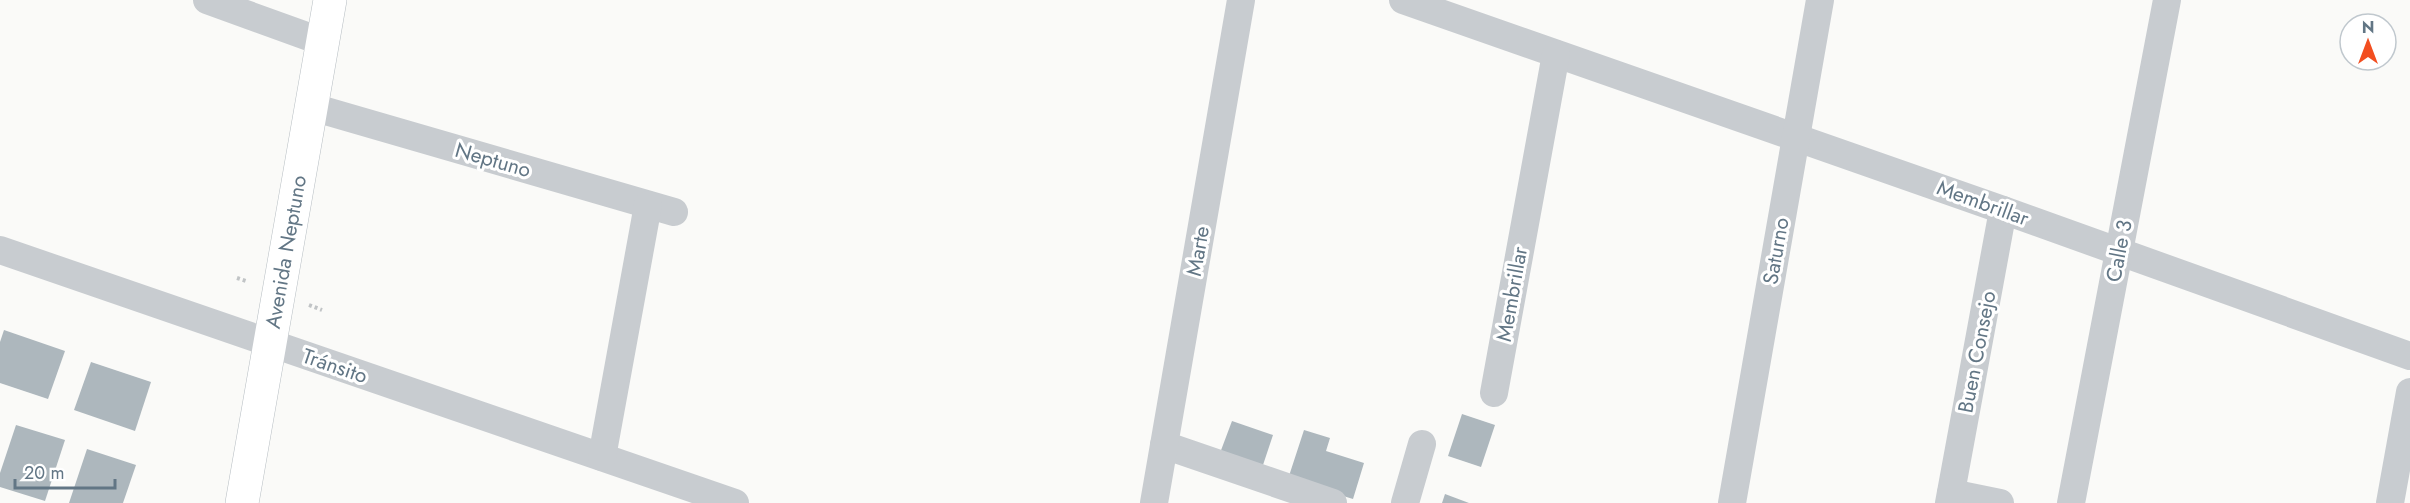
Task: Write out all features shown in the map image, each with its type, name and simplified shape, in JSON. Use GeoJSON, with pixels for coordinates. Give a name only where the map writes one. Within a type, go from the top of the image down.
{"type":"FeatureCollection","features":[{"type":"Feature","properties":{"kind":"main road","name":"Avenida Neptuno"},"geometry":{"type":"LineString","coordinates":[[242,503],[330,0]]}},
{"type":"Feature","properties":{"kind":"street"},"geometry":{"type":"LineString","coordinates":[[207,0],[323,42]]}},
{"type":"Feature","properties":{"kind":"street","name":"Marte"},"geometry":{"type":"LineString","coordinates":[[1154,503],[1241,0]]}},
{"type":"Feature","properties":{"kind":"street","name":"Membrillar"},"geometry":{"type":"LineString","coordinates":[[1404,0],[2004,210],[2118,253],[2410,356]]}},
{"type":"Feature","properties":{"kind":"street","name":"Saturno"},"geometry":{"type":"LineString","coordinates":[[1732,503],[1820,0]]}},
{"type":"Feature","properties":{"kind":"street","name":"Calle 3"},"geometry":{"type":"LineString","coordinates":[[2071,503],[2167,0]]}},
{"type":"Feature","properties":{"kind":"street","name":"Membrillar"},"geometry":{"type":"LineString","coordinates":[[1494,393],[1556,54]]}},
{"type":"Feature","properties":{"kind":"street","name":"Neptuno"},"geometry":{"type":"LineString","coordinates":[[312,107],[661,208],[602,457]]}},
{"type":"Feature","properties":{"kind":"street","name":"Buen Consejo"},"geometry":{"type":"LineString","coordinates":[[2000,503],[1950,498],[2004,210]]}},
{"type":"Feature","properties":{"kind":"street","name":"Tránsito"},"geometry":{"type":"LineString","coordinates":[[1,255],[270,343],[735,503]]}},
{"type":"Feature","properties":{"kind":"street"},"geometry":{"type":"LineString","coordinates":[[2390,503],[2410,392]]}},
{"type":"Feature","properties":{"kind":"street"},"geometry":{"type":"LineString","coordinates":[[1405,503],[1422,444]]}},
{"type":"Feature","properties":{"kind":"street"},"geometry":{"type":"LineString","coordinates":[[1164,445],[1333,503]]}},
{"type":"Feature","properties":{"kind":"building"},"geometry":{"type":"Polygon","coordinates":[[[4,330],[65,351],[48,399],[0,383],[0,342],[4,330]]]}},
{"type":"Feature","properties":{"kind":"building"},"geometry":{"type":"Polygon","coordinates":[[[91,362],[151,382],[135,431],[74,410],[91,362]]]}},
{"type":"Feature","properties":{"kind":"building"},"geometry":{"type":"Polygon","coordinates":[[[1462,414],[1495,425],[1481,467],[1448,456],[1462,414]]]}},
{"type":"Feature","properties":{"kind":"building"},"geometry":{"type":"Polygon","coordinates":[[[1232,421],[1273,435],[1262,468],[1220,453],[1232,421]]]}},
{"type":"Feature","properties":{"kind":"building"},"geometry":{"type":"Polygon","coordinates":[[[16,425],[65,440],[45,501],[0,487],[0,473],[16,425]]]}},
{"type":"Feature","properties":{"kind":"building"},"geometry":{"type":"Polygon","coordinates":[[[1304,430],[1330,438],[1326,451],[1364,463],[1353,499],[1288,479],[1304,430]]]}},
{"type":"Feature","properties":{"kind":"building"},"geometry":{"type":"Polygon","coordinates":[[[87,449],[136,465],[123,503],[69,503],[87,449]]]}},
{"type":"Feature","properties":{"kind":"building"},"geometry":{"type":"Polygon","coordinates":[[[1445,494],[1469,503],[1442,503],[1445,494]]]}}]}
